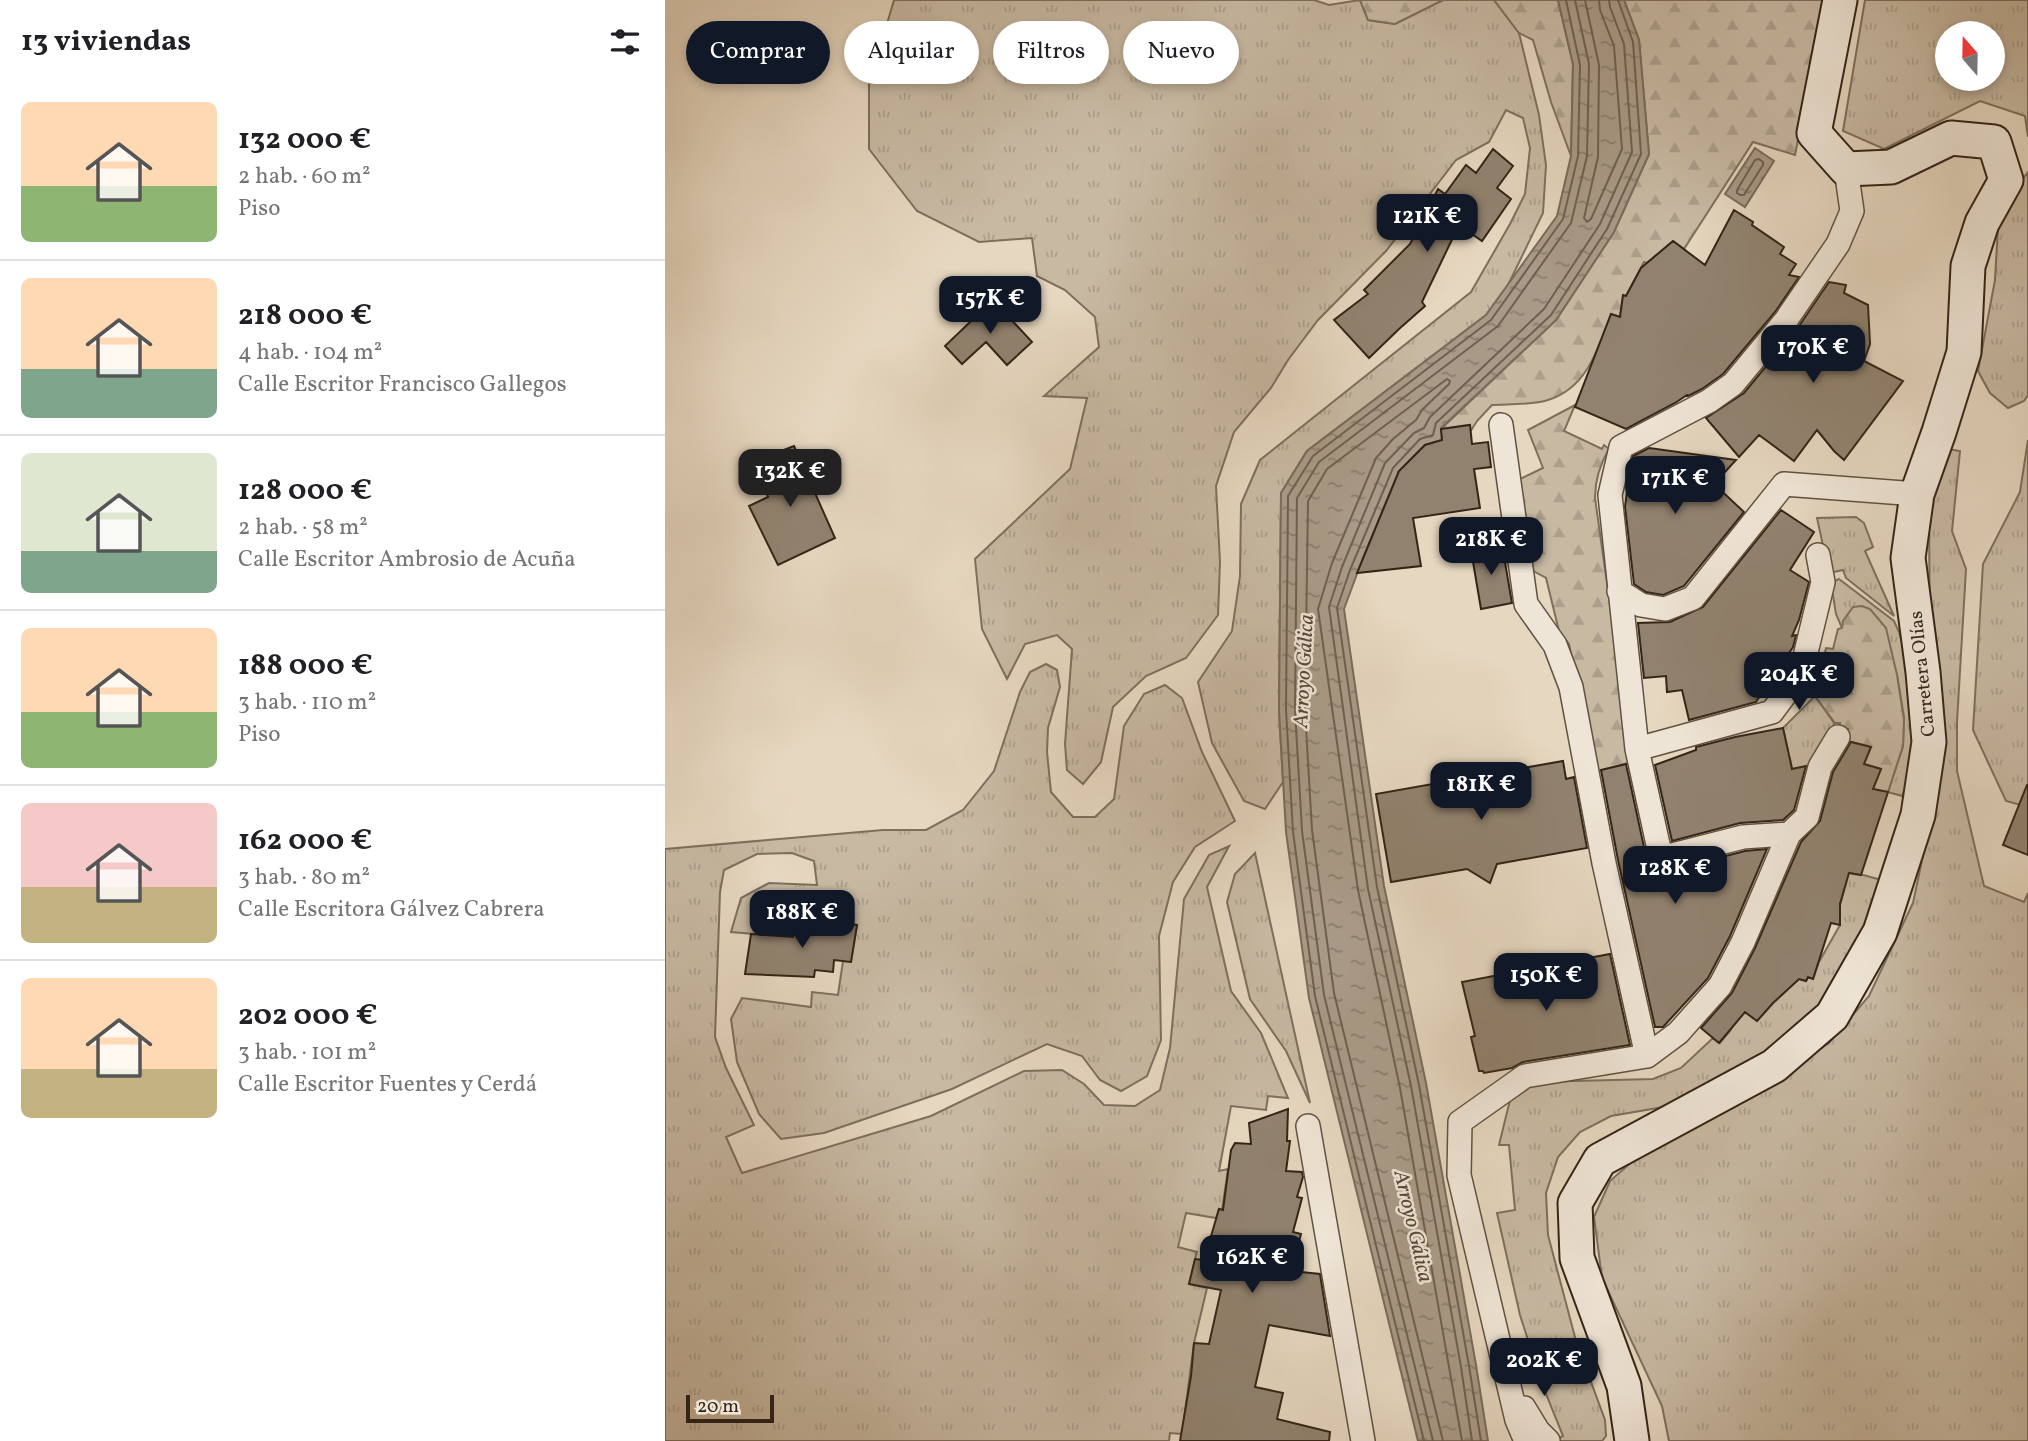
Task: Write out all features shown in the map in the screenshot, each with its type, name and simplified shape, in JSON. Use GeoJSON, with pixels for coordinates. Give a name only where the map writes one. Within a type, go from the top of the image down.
{"type":"FeatureCollection","features":[{"type":"Feature","properties":{"kind":"main road"},"geometry":{"type":"LineString","coordinates":[[1840,0],[1814,133],[1846,169]]}},
{"type":"Feature","properties":{"kind":"main road","name":"Carretera Olías"},"geometry":{"type":"LineString","coordinates":[[1632,1441],[1624,1386],[1577,1258],[1575,1203],[1600,1160],[1774,1066],[1832,1016],[1880,932],[1918,815],[1929,742],[1908,558],[1917,494],[1963,352],[1968,266],[1982,223],[2006,180],[1994,142],[1951,138],[1891,167],[1846,169]]}},
{"type":"Feature","properties":{"kind":"street"},"geometry":{"type":"LineString","coordinates":[[1789,834],[1743,837],[1661,858],[1637,749],[1609,495],[1621,447],[1709,401],[1733,384],[1786,320],[1838,244],[1851,211],[1846,169]]}},
{"type":"Feature","properties":{"kind":"street"},"geometry":{"type":"LineString","coordinates":[[1501,425],[1526,604],[1555,645],[1571,687],[1604,863],[1647,1056]]}},
{"type":"Feature","properties":{"kind":"street"},"geometry":{"type":"LineString","coordinates":[[1619,591],[1641,605],[1665,609],[1693,598],[1784,484],[1917,494]]}},
{"type":"Feature","properties":{"kind":"street"},"geometry":{"type":"LineString","coordinates":[[1637,749],[1772,712],[1801,673],[1823,582],[1818,555]]}},
{"type":"Feature","properties":{"kind":"street"},"geometry":{"type":"LineString","coordinates":[[1525,1441],[1517,1420],[1459,1175],[1459,1122],[1525,1076],[1647,1056],[1678,1033],[1720,986],[1743,942],[1789,834],[1807,817],[1820,766],[1838,737]]}},
{"type":"Feature","properties":{"kind":"street"},"geometry":{"type":"LineString","coordinates":[[1308,1126],[1363,1441]]}},
{"type":"Feature","properties":{"kind":"street"},"geometry":{"type":"LineString","coordinates":[[1508,1381],[1538,1432],[1548,1441]]}},
{"type":"Feature","properties":{"kind":"street"},"geometry":{"type":"LineString","coordinates":[[1615,1441],[1624,1386]]}},
{"type":"Feature","properties":{"kind":"green space"},"geometry":{"type":"Polygon","coordinates":[[[894,0],[1314,0],[1329,5],[1360,0],[1368,20],[1395,24],[1443,0],[1494,0],[1519,33],[1539,115],[1546,165],[1543,213],[1508,285],[1486,315],[1307,451],[1281,493],[1279,711],[1283,782],[1265,809],[1244,801],[1212,743],[1198,682],[1232,631],[1240,576],[1241,504],[1260,460],[1471,292],[1525,194],[1530,148],[1523,118],[1506,110],[1489,142],[1456,160],[1386,251],[1318,320],[1271,388],[1234,432],[1216,486],[1220,562],[1218,615],[1186,658],[1146,676],[1113,707],[1101,762],[1083,784],[1067,770],[1065,744],[1072,649],[1057,635],[1025,644],[1007,679],[982,629],[975,559],[1070,469],[1087,398],[1044,396],[1099,347],[1095,317],[1065,290],[1037,276],[1032,238],[979,242],[917,211],[869,149],[869,84],[979,84],[979,21],[888,21],[894,0]]]}},
{"type":"Feature","properties":{"kind":"green space"},"geometry":{"type":"Polygon","coordinates":[[[1360,0],[1443,0],[1395,24],[1368,20],[1360,0]]]}},
{"type":"Feature","properties":{"kind":"green space"},"geometry":{"type":"Polygon","coordinates":[[[1494,0],[1558,0],[1573,64],[1571,156],[1551,102],[1533,40],[1519,33],[1494,0]]]}},
{"type":"Feature","properties":{"kind":"green space"},"geometry":{"type":"Polygon","coordinates":[[[1624,0],[1826,0],[1795,155],[1753,142],[1684,249],[1673,241],[1647,263],[1644,262],[1626,296],[1623,296],[1620,317],[1611,314],[1589,366],[1572,386],[1542,402],[1492,405],[1470,432],[1469,425],[1441,429],[1556,320],[1614,232],[1649,154],[1639,40],[1624,0]]]}},
{"type":"Feature","properties":{"kind":"green space"},"geometry":{"type":"Polygon","coordinates":[[[1865,0],[2028,0],[2028,137],[2025,116],[1980,101],[1884,149],[1843,131],[1865,0]]]}},
{"type":"Feature","properties":{"kind":"green space"},"geometry":{"type":"Polygon","coordinates":[[[2028,172],[2028,395],[2024,401],[2008,408],[1990,393],[1978,371],[1995,280],[1999,210],[2028,172]]]}},
{"type":"Feature","properties":{"kind":"green space"},"geometry":{"type":"Polygon","coordinates":[[[1575,405],[1564,431],[1602,449],[1604,445],[1609,449],[1599,473],[1595,498],[1632,762],[1595,772],[1569,644],[1559,631],[1546,578],[1528,568],[1520,479],[1543,468],[1528,430],[1575,405]]]}},
{"type":"Feature","properties":{"kind":"green space"},"geometry":{"type":"Polygon","coordinates":[[[2028,440],[2028,807],[2006,801],[1973,730],[1983,564],[2020,492],[2028,440]]]}},
{"type":"Feature","properties":{"kind":"green space"},"geometry":{"type":"Polygon","coordinates":[[[1948,449],[1960,451],[1952,531],[1966,569],[1957,722],[1957,771],[1984,886],[2024,902],[2028,893],[2028,1441],[1669,1441],[1662,1406],[1602,1278],[1594,1217],[1610,1181],[1642,1153],[1762,1087],[1829,1043],[1869,996],[1913,903],[1931,818],[1929,508],[1948,449]]]}},
{"type":"Feature","properties":{"kind":"green space"},"geometry":{"type":"Polygon","coordinates":[[[1856,517],[1864,523],[1873,547],[1865,551],[1894,616],[1846,578],[1843,570],[1829,573],[1817,518],[1856,517]]]}},
{"type":"Feature","properties":{"kind":"green space"},"geometry":{"type":"Polygon","coordinates":[[[1839,579],[1894,621],[1899,632],[1908,664],[1916,759],[1902,796],[1888,792],[1903,746],[1904,717],[1897,675],[1842,628],[1836,614],[1831,583],[1839,579]]]}},
{"type":"Feature","properties":{"kind":"green space"},"geometry":{"type":"Polygon","coordinates":[[[1853,607],[1870,609],[1886,628],[1904,720],[1903,746],[1888,792],[1873,789],[1881,769],[1864,764],[1871,747],[1844,740],[1848,729],[1839,729],[1840,723],[1835,723],[1815,696],[1826,648],[1833,649],[1838,629],[1842,628],[1843,621],[1853,607]]]}},
{"type":"Feature","properties":{"kind":"green space"},"geometry":{"type":"Polygon","coordinates":[[[1046,664],[1057,670],[1060,687],[1048,728],[1047,752],[1051,792],[1073,817],[1095,817],[1114,799],[1124,726],[1144,694],[1165,685],[1182,698],[1202,752],[1235,821],[1195,847],[1173,882],[1159,936],[1161,1040],[1147,1076],[1121,1091],[1100,1080],[1082,1056],[1047,1044],[952,1089],[824,1133],[781,1139],[759,1114],[737,1062],[731,1019],[742,998],[811,1007],[812,992],[838,995],[843,961],[851,962],[857,925],[795,919],[793,937],[731,932],[741,898],[769,883],[817,885],[814,861],[792,853],[757,854],[724,870],[720,892],[715,1037],[726,1068],[754,1125],[726,1137],[742,1173],[931,1116],[1024,1071],[1062,1070],[1084,1084],[1104,1105],[1135,1106],[1160,1090],[1170,1048],[1184,899],[1209,855],[1229,846],[1207,887],[1231,991],[1261,1033],[1288,1098],[1268,1096],[1266,1110],[1231,1106],[1219,1171],[1228,1169],[1222,1210],[1219,1209],[1216,1218],[1186,1213],[1178,1247],[1197,1252],[1189,1284],[1207,1288],[1194,1343],[1182,1434],[1170,1433],[1169,1441],[665,1441],[665,849],[883,830],[926,830],[963,810],[994,771],[1020,692],[1030,672],[1046,664]]]}},
{"type":"Feature","properties":{"kind":"green space"},"geometry":{"type":"Polygon","coordinates":[[[1815,696],[1834,723],[1832,738],[1812,765],[1792,769],[1783,728],[1815,696]]]}},
{"type":"Feature","properties":{"kind":"green space"},"geometry":{"type":"Polygon","coordinates":[[[1255,853],[1310,1103],[1286,1051],[1250,999],[1227,902],[1235,874],[1255,853]]]}},
{"type":"Feature","properties":{"kind":"green space"},"geometry":{"type":"Polygon","coordinates":[[[1834,867],[1885,881],[1851,965],[1797,1036],[1675,1105],[1611,1116],[1580,1132],[1558,1157],[1546,1193],[1548,1235],[1576,1341],[1605,1420],[1606,1436],[1602,1441],[1560,1441],[1557,1439],[1563,1436],[1542,1384],[1520,1315],[1497,1213],[1515,1210],[1509,1145],[1499,1145],[1510,1100],[1534,1082],[1653,1079],[1681,1068],[1713,1038],[1720,1043],[1742,1010],[1757,1021],[1799,979],[1813,979],[1819,962],[1840,925],[1840,905],[1846,882],[1834,867]]]}},
{"type":"Feature","properties":{"kind":"water","name":"Arroyo Gálica"},"geometry":{"type":"Polygon","coordinates":[[[1558,0],[1624,0],[1639,40],[1649,154],[1614,232],[1556,320],[1441,428],[1442,440],[1425,445],[1399,471],[1344,609],[1384,886],[1426,1083],[1488,1441],[1418,1441],[1309,998],[1286,832],[1279,711],[1281,493],[1307,451],[1486,315],[1557,216],[1571,156],[1573,64],[1558,0]]]}},
{"type":"Feature","properties":{"kind":"water"},"geometry":{"type":"Polygon","coordinates":[[[1755,148],[1774,161],[1745,207],[1725,194],[1755,148]]]}},
{"type":"Feature","properties":{"kind":"building"},"geometry":{"type":"Polygon","coordinates":[[[1493,149],[1513,166],[1497,188],[1511,199],[1482,241],[1459,225],[1422,302],[1425,306],[1369,358],[1334,320],[1368,294],[1364,290],[1410,244],[1438,189],[1445,194],[1466,165],[1476,173],[1493,149]]]}},
{"type":"Feature","properties":{"kind":"building"},"geometry":{"type":"Polygon","coordinates":[[[1734,210],[1784,247],[1780,254],[1796,264],[1789,275],[1799,277],[1775,312],[1723,374],[1702,389],[1626,429],[1575,407],[1611,314],[1620,317],[1623,295],[1626,296],[1641,268],[1673,241],[1705,265],[1734,210]]]}},
{"type":"Feature","properties":{"kind":"building"},"geometry":{"type":"Polygon","coordinates":[[[1829,282],[1846,285],[1844,293],[1868,305],[1870,344],[1864,361],[1903,381],[1844,460],[1817,430],[1794,461],[1759,435],[1739,457],[1706,418],[1744,393],[1797,329],[1829,282]]]}},
{"type":"Feature","properties":{"kind":"building"},"geometry":{"type":"Polygon","coordinates":[[[993,300],[1032,342],[1007,365],[986,342],[962,364],[945,346],[993,300]]]}},
{"type":"Feature","properties":{"kind":"building"},"geometry":{"type":"Polygon","coordinates":[[[1470,425],[1472,444],[1488,442],[1491,467],[1474,469],[1480,508],[1413,518],[1421,566],[1357,573],[1399,471],[1425,445],[1442,440],[1441,429],[1470,425]]]}},
{"type":"Feature","properties":{"kind":"building"},"geometry":{"type":"Polygon","coordinates":[[[794,446],[835,538],[778,565],[749,506],[768,497],[762,481],[770,478],[763,458],[794,446]]]}},
{"type":"Feature","properties":{"kind":"building"},"geometry":{"type":"Polygon","coordinates":[[[1649,448],[1736,460],[1714,484],[1744,512],[1684,586],[1663,595],[1646,592],[1634,584],[1625,507],[1633,456],[1649,448]]]}},
{"type":"Feature","properties":{"kind":"building"},"geometry":{"type":"Polygon","coordinates":[[[1781,510],[1814,532],[1790,570],[1809,582],[1792,636],[1796,635],[1793,647],[1756,702],[1689,720],[1682,690],[1667,692],[1666,676],[1644,678],[1638,623],[1670,622],[1703,607],[1781,510]]]}},
{"type":"Feature","properties":{"kind":"building"},"geometry":{"type":"Polygon","coordinates":[[[1502,545],[1512,603],[1481,609],[1471,550],[1502,545]]]}},
{"type":"Feature","properties":{"kind":"building"},"geometry":{"type":"Polygon","coordinates":[[[1783,728],[1792,769],[1806,766],[1794,810],[1783,820],[1740,823],[1672,841],[1655,765],[1696,750],[1696,747],[1783,728]]]}},
{"type":"Feature","properties":{"kind":"building"},"geometry":{"type":"Polygon","coordinates":[[[1851,742],[1871,747],[1864,764],[1881,769],[1873,789],[1888,792],[1861,875],[1849,873],[1840,904],[1840,925],[1831,923],[1813,979],[1799,979],[1757,1021],[1745,1012],[1719,1043],[1701,1028],[1732,993],[1755,948],[1801,842],[1820,821],[1833,772],[1851,742]]]}},
{"type":"Feature","properties":{"kind":"building"},"geometry":{"type":"Polygon","coordinates":[[[1563,761],[1566,779],[1574,777],[1587,848],[1497,864],[1490,883],[1467,869],[1391,882],[1376,794],[1563,761]]]}},
{"type":"Feature","properties":{"kind":"building"},"geometry":{"type":"Polygon","coordinates":[[[1626,764],[1647,861],[1656,871],[1664,872],[1745,851],[1767,849],[1730,936],[1708,978],[1663,1027],[1655,1027],[1601,770],[1626,764]]]}},
{"type":"Feature","properties":{"kind":"building"},"geometry":{"type":"Polygon","coordinates":[[[2028,785],[2028,855],[2003,845],[2028,785]]]}},
{"type":"Feature","properties":{"kind":"building"},"geometry":{"type":"Polygon","coordinates":[[[795,919],[857,925],[851,962],[834,960],[833,972],[815,970],[814,977],[745,974],[751,934],[793,937],[795,919]]]}},
{"type":"Feature","properties":{"kind":"building"},"geometry":{"type":"Polygon","coordinates":[[[1610,954],[1630,1045],[1523,1062],[1512,1068],[1484,1073],[1479,1071],[1471,1037],[1475,1036],[1462,982],[1610,954]]]}},
{"type":"Feature","properties":{"kind":"building"},"geometry":{"type":"Polygon","coordinates":[[[1288,1109],[1287,1141],[1290,1141],[1286,1171],[1302,1172],[1303,1177],[1297,1197],[1302,1198],[1293,1232],[1301,1234],[1291,1271],[1320,1274],[1330,1336],[1269,1325],[1255,1387],[1283,1393],[1277,1419],[1330,1432],[1329,1441],[1180,1441],[1194,1343],[1209,1344],[1221,1290],[1189,1284],[1195,1259],[1204,1260],[1219,1209],[1223,1210],[1231,1150],[1235,1143],[1251,1144],[1249,1123],[1288,1109]]]}}]}
